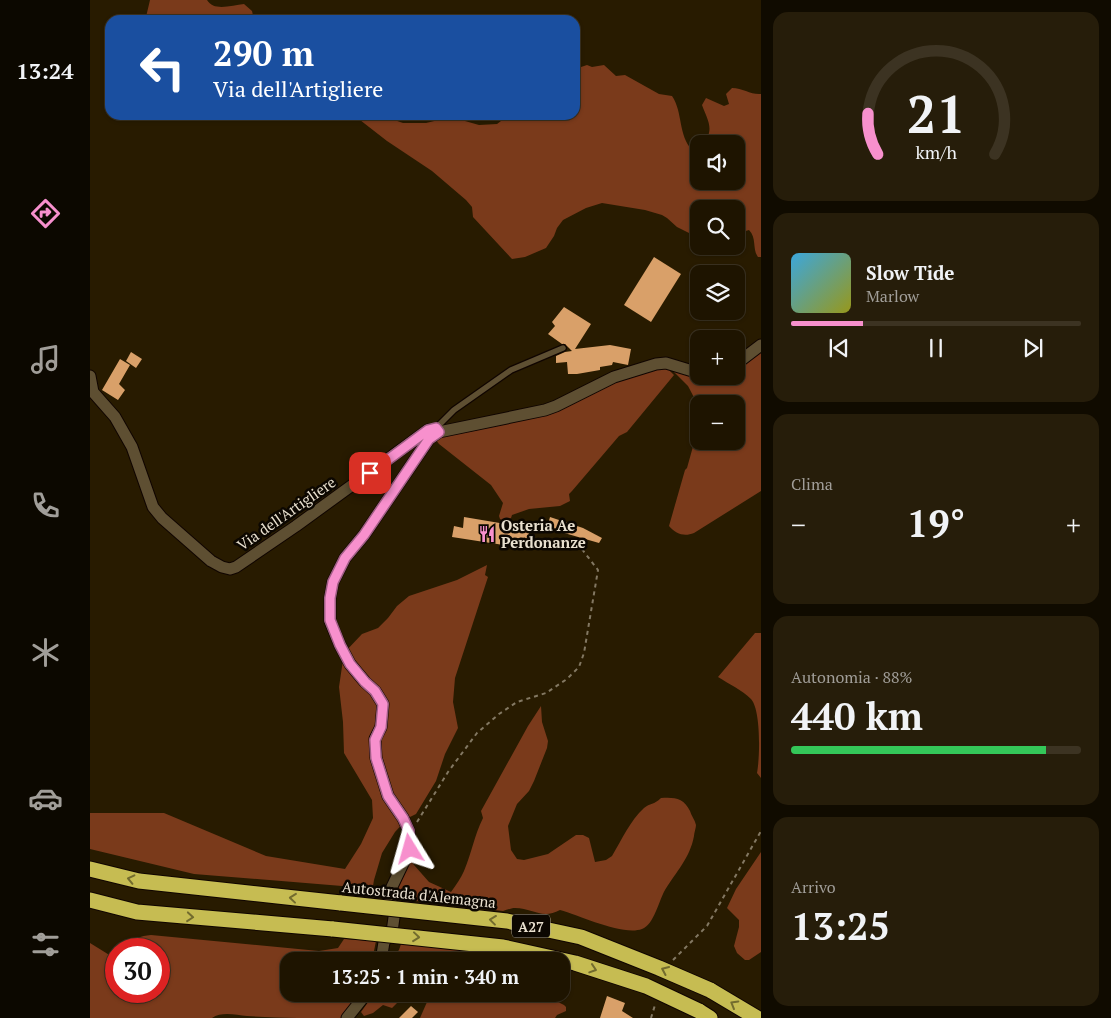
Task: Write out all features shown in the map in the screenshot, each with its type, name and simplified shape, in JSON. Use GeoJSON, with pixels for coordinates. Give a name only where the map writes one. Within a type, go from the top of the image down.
{"type":"FeatureCollection","features":[{"type":"Feature","properties":{"kind":"highway","name":"Autostrada d'Alemagna"},"geometry":{"type":"LineString","coordinates":[[90,869],[140,881],[507,921],[581,937],[710,990],[757,1018]]}},
{"type":"Feature","properties":{"kind":"highway","name":"A27"},"geometry":{"type":"LineString","coordinates":[[90,900],[137,912],[332,929],[503,947],[566,961],[646,986],[705,1015]]}},
{"type":"Feature","properties":{"kind":"street"},"geometry":{"type":"LineString","coordinates":[[745,357],[761,345]]}},
{"type":"Feature","properties":{"kind":"street"},"geometry":{"type":"LineString","coordinates":[[382,952],[384,942],[392,932],[394,910],[389,898],[410,849],[409,831],[403,818],[388,796],[376,758],[375,740],[381,727],[383,704],[375,691],[350,664],[330,620],[330,598],[333,582],[345,558],[364,535],[437,430],[545,410],[614,377],[656,364],[666,363],[690,370]]}},
{"type":"Feature","properties":{"kind":"street","name":"Via dell'Artigliere"},"geometry":{"type":"LineString","coordinates":[[90,376],[93,392],[115,417],[130,441],[137,457],[146,492],[153,507],[162,518],[211,561],[230,569],[236,567],[296,526],[428,430],[437,430]]}},
{"type":"Feature","properties":{"kind":"street"},"geometry":{"type":"LineString","coordinates":[[347,1018],[360,1002]]}},
{"type":"Feature","properties":{"kind":"lane"},"geometry":{"type":"LineString","coordinates":[[437,430],[454,410],[511,370],[563,348]]}},
{"type":"Feature","properties":{"kind":"path"},"geometry":{"type":"LineString","coordinates":[[409,831],[448,772],[477,733],[499,714],[517,702],[546,693],[567,679],[579,667],[584,653],[598,570],[580,548]]}},
{"type":"Feature","properties":{"kind":"path"},"geometry":{"type":"LineString","coordinates":[[669,963],[707,926],[761,831]]}},
{"type":"Feature","properties":{"kind":"path"},"geometry":{"type":"LineString","coordinates":[[651,1018],[656,1000]]}},
{"type":"Feature","properties":{"kind":"shaded area"},"geometry":{"type":"Polygon","coordinates":[[[150,0],[207,0],[210,4],[219,7],[244,4],[252,11],[253,15],[146,15],[150,0]]]}},
{"type":"Feature","properties":{"kind":"shaded area"},"geometry":{"type":"Polygon","coordinates":[[[587,65],[592,67],[604,65],[616,76],[625,75],[659,94],[672,96],[678,109],[682,131],[690,147],[690,190],[745,190],[745,135],[708,135],[708,120],[702,105],[706,98],[724,106],[729,104],[726,94],[732,88],[761,94],[761,257],[758,257],[756,254],[753,236],[749,230],[745,231],[745,200],[690,200],[690,234],[677,227],[662,215],[645,210],[602,203],[586,208],[563,220],[546,248],[525,257],[512,259],[473,217],[472,207],[466,200],[432,171],[387,141],[360,120],[394,120],[403,123],[426,123],[438,120],[462,120],[479,125],[497,124],[502,120],[580,120],[580,67],[587,65]]]}},
{"type":"Feature","properties":{"kind":"shaded area"},"geometry":{"type":"Polygon","coordinates":[[[761,349],[761,491],[694,533],[684,535],[677,533],[669,526],[692,450],[745,450],[745,395],[693,395],[688,386],[672,370],[690,374],[690,385],[745,385],[745,364],[761,349]]]}},
{"type":"Feature","properties":{"kind":"shaded area"},"geometry":{"type":"Polygon","coordinates":[[[665,366],[674,375],[627,432],[619,436],[569,494],[570,501],[560,506],[529,509],[512,515],[511,518],[504,521],[500,519],[499,516],[503,503],[491,485],[436,440],[445,434],[501,420],[665,366]]]}},
{"type":"Feature","properties":{"kind":"shaded area"},"geometry":{"type":"Polygon","coordinates":[[[487,565],[485,575],[488,577],[455,678],[453,702],[458,728],[445,754],[436,781],[416,814],[408,818],[395,832],[382,853],[372,892],[342,886],[194,874],[90,849],[90,813],[164,813],[266,856],[345,869],[361,844],[373,818],[372,800],[344,753],[339,687],[344,653],[362,634],[378,628],[397,606],[409,596],[457,580],[487,565]]]}},
{"type":"Feature","properties":{"kind":"shaded area"},"geometry":{"type":"Polygon","coordinates":[[[755,633],[761,633],[761,778],[757,773],[759,734],[757,713],[754,705],[751,699],[744,693],[718,677],[755,633]]]}},
{"type":"Feature","properties":{"kind":"shaded area"},"geometry":{"type":"Polygon","coordinates":[[[541,706],[542,722],[548,741],[547,748],[529,791],[517,804],[508,826],[511,850],[517,859],[524,860],[548,854],[576,835],[583,835],[589,838],[595,862],[606,860],[612,856],[626,830],[639,813],[646,806],[661,798],[674,798],[685,803],[695,821],[696,828],[689,851],[665,890],[650,923],[642,929],[624,930],[613,928],[560,910],[554,913],[543,914],[521,908],[503,911],[401,899],[396,889],[407,857],[429,882],[451,892],[467,864],[483,818],[481,811],[541,706]]]}},
{"type":"Feature","properties":{"kind":"shaded area"},"geometry":{"type":"Polygon","coordinates":[[[761,852],[761,952],[749,960],[745,960],[737,953],[734,946],[739,920],[727,908],[736,889],[761,852]]]}},
{"type":"Feature","properties":{"kind":"shaded area"},"geometry":{"type":"Polygon","coordinates":[[[151,935],[319,951],[338,948],[344,939],[376,941],[374,952],[280,952],[280,1002],[353,1002],[342,1018],[270,1017],[229,1014],[212,1018],[90,1018],[90,943],[105,952],[105,1003],[170,1003],[170,938],[138,938],[151,935]]]}},
{"type":"Feature","properties":{"kind":"shaded area"},"geometry":{"type":"Polygon","coordinates":[[[401,944],[478,952],[397,952],[401,944]]]}},
{"type":"Feature","properties":{"kind":"shaded area"},"geometry":{"type":"Polygon","coordinates":[[[368,1002],[398,1002],[392,1008],[383,1005],[373,1013],[364,1016],[361,1012],[368,1002]]]}},
{"type":"Feature","properties":{"kind":"shaded area"},"geometry":{"type":"Polygon","coordinates":[[[427,1002],[558,1002],[566,1007],[566,1011],[555,1018],[420,1018],[427,1002]]]}},
{"type":"Feature","properties":{"kind":"building"},"geometry":{"type":"Polygon","coordinates":[[[654,257],[681,274],[651,322],[624,305],[654,257]]]}},
{"type":"Feature","properties":{"kind":"building"},"geometry":{"type":"Polygon","coordinates":[[[564,307],[591,324],[575,349],[610,345],[631,349],[628,365],[613,362],[612,365],[600,367],[600,370],[568,374],[567,362],[556,363],[556,356],[572,351],[565,344],[562,344],[548,334],[555,326],[552,322],[564,307]]]}},
{"type":"Feature","properties":{"kind":"building"},"geometry":{"type":"Polygon","coordinates":[[[131,352],[142,359],[136,368],[126,361],[131,352]]]}},
{"type":"Feature","properties":{"kind":"building"},"geometry":{"type":"Polygon","coordinates":[[[120,359],[130,365],[119,384],[125,390],[118,400],[102,390],[120,359]]]}},
{"type":"Feature","properties":{"kind":"building"},"geometry":{"type":"Polygon","coordinates":[[[464,517],[518,526],[518,529],[529,532],[528,542],[517,540],[516,547],[452,537],[454,526],[463,528],[464,517]]]}},
{"type":"Feature","properties":{"kind":"building"},"geometry":{"type":"Polygon","coordinates":[[[550,517],[583,528],[602,538],[599,543],[547,528],[550,517]]]}},
{"type":"Feature","properties":{"kind":"building"},"geometry":{"type":"Polygon","coordinates":[[[607,996],[625,1003],[622,1011],[633,1018],[600,1018],[607,996]]]}},
{"type":"Feature","properties":{"kind":"building"},"geometry":{"type":"Polygon","coordinates":[[[411,1006],[418,1012],[412,1018],[399,1018],[411,1006]]]}},
{"type":"Feature","properties":{"kind":"place","name":"Osteria Ae Perdonanze"},"geometry":{"type":"Point","coordinates":[487,534]}},
{"type":"Feature","properties":{"kind":"route"},"geometry":{"type":"LineString","coordinates":[[370,473],[428,430],[436,428],[439,432],[429,439],[364,535],[345,558],[333,582],[330,598],[330,620],[340,645],[350,664],[375,691],[383,704],[381,727],[375,740],[376,758],[388,796],[403,818],[409,831],[410,849]]}}]}
